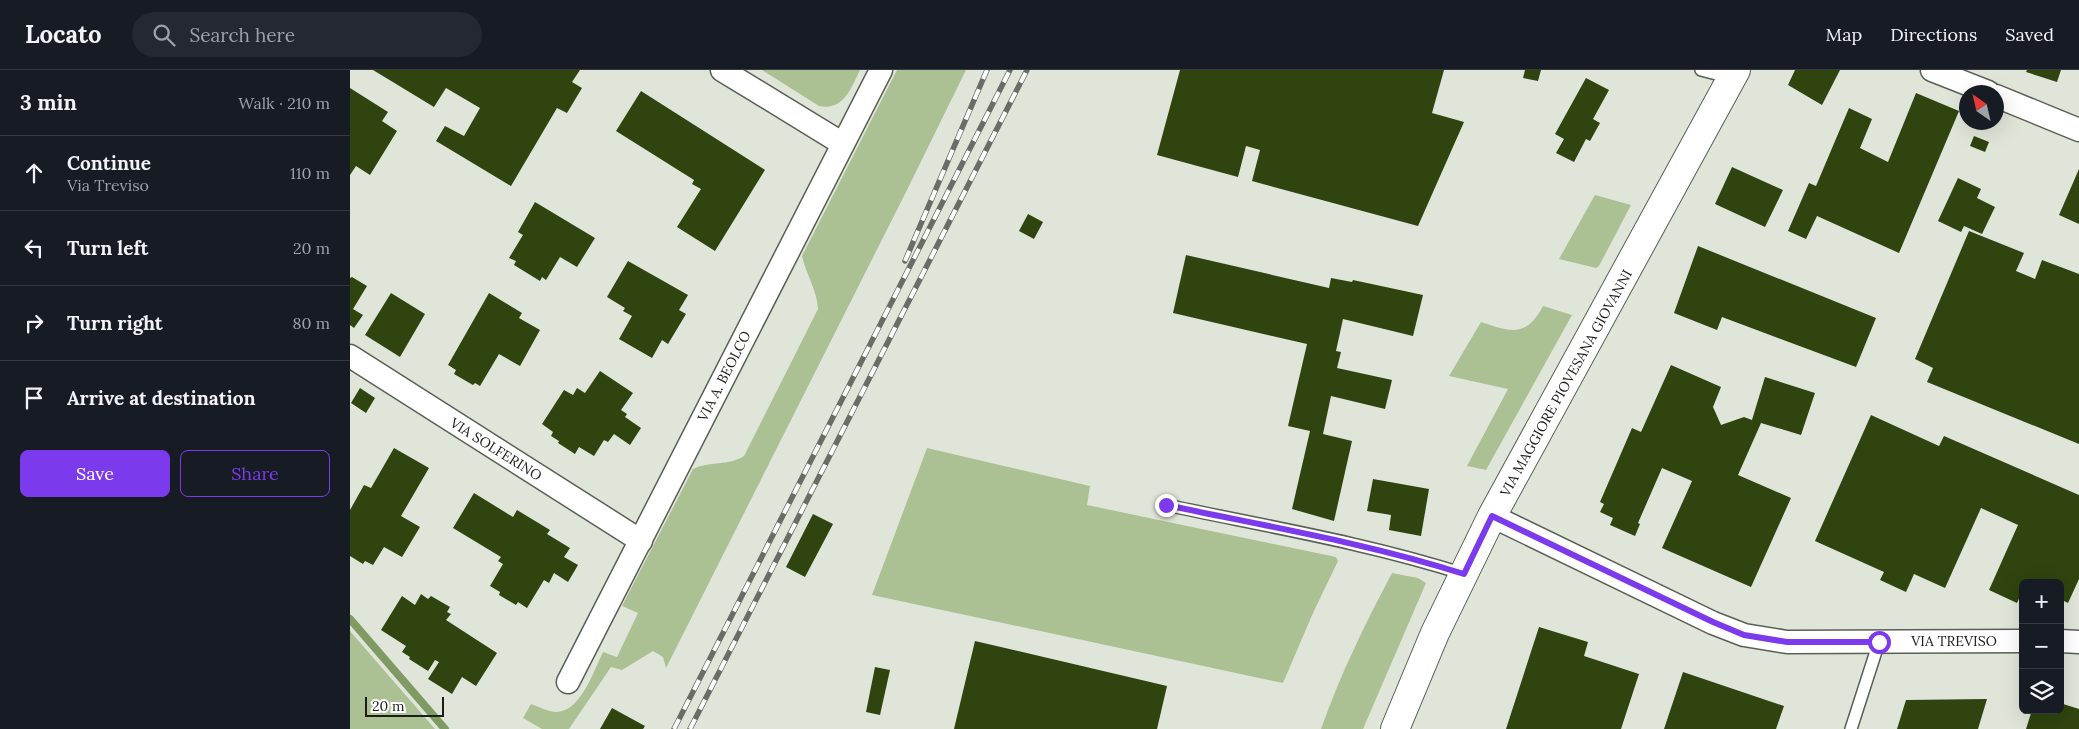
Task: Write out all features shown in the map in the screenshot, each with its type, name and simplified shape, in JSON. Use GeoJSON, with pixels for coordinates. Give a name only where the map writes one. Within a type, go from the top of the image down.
{"type":"FeatureCollection","features":[{"type":"Feature","properties":{"kind":"street"},"geometry":{"type":"LineString","coordinates":[[722,70],[843,144]]}},
{"type":"Feature","properties":{"kind":"street","name":"VIA A. BEOLCO"},"geometry":{"type":"LineString","coordinates":[[568,682],[881,70]]}},
{"type":"Feature","properties":{"kind":"street"},"geometry":{"type":"LineString","coordinates":[[1932,70],[1970,85]]}},
{"type":"Feature","properties":{"kind":"street","name":"VIA MAGGIORE PIOVESANA GIOVANNI"},"geometry":{"type":"LineString","coordinates":[[1396,729],[1435,633],[1492,516],[1734,74]]}},
{"type":"Feature","properties":{"kind":"street"},"geometry":{"type":"LineString","coordinates":[[2004,99],[2079,130]]}},
{"type":"Feature","properties":{"kind":"street","name":"VIA SOLFERINO"},"geometry":{"type":"LineString","coordinates":[[350,356],[641,541]]}},
{"type":"Feature","properties":{"kind":"street","name":"VIA TREVISO"},"geometry":{"type":"LineString","coordinates":[[1492,516],[1744,635],[1787,642],[2019,641]]}},
{"type":"Feature","properties":{"kind":"street"},"geometry":{"type":"LineString","coordinates":[[2064,641],[2079,642]]}},
{"type":"Feature","properties":{"kind":"lane"},"geometry":{"type":"LineString","coordinates":[[1702,70],[1734,74]]}},
{"type":"Feature","properties":{"kind":"lane"},"geometry":{"type":"LineString","coordinates":[[1166,505],[1380,550],[1464,574]]}},
{"type":"Feature","properties":{"kind":"lane"},"geometry":{"type":"LineString","coordinates":[[1851,729],[1879,642]]}},
{"type":"Feature","properties":{"kind":"green space"},"geometry":{"type":"Polygon","coordinates":[[[762,70],[860,70],[846,97],[841,102],[828,107],[819,106],[762,70]]]}},
{"type":"Feature","properties":{"kind":"green space"},"geometry":{"type":"Polygon","coordinates":[[[897,70],[966,70],[666,668],[663,657],[653,651],[622,670],[611,667],[569,729],[542,729],[523,718],[531,704],[554,712],[565,710],[573,705],[586,688],[603,652],[617,657],[638,613],[622,606],[693,469],[732,461],[744,456],[818,309],[816,295],[802,256],[897,70]]]}},
{"type":"Feature","properties":{"kind":"green space"},"geometry":{"type":"Polygon","coordinates":[[[1595,195],[1631,205],[1599,266],[1596,268],[1559,259],[1595,195]]]}},
{"type":"Feature","properties":{"kind":"green space"},"geometry":{"type":"Polygon","coordinates":[[[1543,306],[1572,315],[1486,470],[1467,466],[1508,389],[1449,376],[1481,322],[1509,330],[1517,330],[1524,328],[1530,323],[1543,306]]]}},
{"type":"Feature","properties":{"kind":"green space"},"geometry":{"type":"Polygon","coordinates":[[[927,448],[1090,486],[1087,505],[1336,557],[1338,561],[1283,683],[872,595],[927,448]]]}},
{"type":"Feature","properties":{"kind":"green space"},"geometry":{"type":"Polygon","coordinates":[[[1392,573],[1418,578],[1426,583],[1363,729],[1321,729],[1336,689],[1392,573]]]}},
{"type":"Feature","properties":{"kind":"green space"},"geometry":{"type":"Polygon","coordinates":[[[350,631],[435,729],[350,729],[350,631]]]}},
{"type":"Feature","properties":{"kind":"building"},"geometry":{"type":"Polygon","coordinates":[[[373,70],[580,70],[572,82],[582,88],[567,113],[557,108],[511,186],[436,141],[445,126],[464,136],[480,108],[446,88],[434,107],[373,70]]]}},
{"type":"Feature","properties":{"kind":"building"},"geometry":{"type":"Polygon","coordinates":[[[1180,70],[1444,70],[1432,113],[1464,122],[1418,226],[1252,181],[1260,150],[1246,146],[1238,177],[1157,155],[1180,70]]]}},
{"type":"Feature","properties":{"kind":"building"},"geometry":{"type":"Polygon","coordinates":[[[1525,70],[1541,70],[1538,81],[1523,78],[1525,70]]]}},
{"type":"Feature","properties":{"kind":"building"},"geometry":{"type":"Polygon","coordinates":[[[1795,70],[1840,70],[1822,105],[1788,85],[1795,70]]]}},
{"type":"Feature","properties":{"kind":"building"},"geometry":{"type":"Polygon","coordinates":[[[2027,70],[2061,70],[2057,82],[2026,72],[2027,70]]]}},
{"type":"Feature","properties":{"kind":"building"},"geometry":{"type":"Polygon","coordinates":[[[1586,78],[1609,90],[1593,119],[1600,123],[1590,141],[1586,139],[1574,162],[1556,153],[1564,139],[1555,134],[1586,78]]]}},
{"type":"Feature","properties":{"kind":"building"},"geometry":{"type":"Polygon","coordinates":[[[350,88],[388,112],[382,121],[397,131],[370,175],[356,166],[350,175],[350,88]]]}},
{"type":"Feature","properties":{"kind":"building"},"geometry":{"type":"Polygon","coordinates":[[[641,91],[765,170],[715,251],[677,227],[701,189],[692,184],[694,180],[616,131],[641,91]]]}},
{"type":"Feature","properties":{"kind":"building"},"geometry":{"type":"Polygon","coordinates":[[[1916,93],[1959,111],[1899,253],[1817,216],[1806,239],[1788,231],[1809,183],[1816,186],[1849,108],[1872,119],[1860,148],[1888,162],[1916,93]]]}},
{"type":"Feature","properties":{"kind":"building"},"geometry":{"type":"Polygon","coordinates":[[[1974,136],[1989,142],[1985,152],[1970,146],[1974,136]]]}},
{"type":"Feature","properties":{"kind":"building"},"geometry":{"type":"Polygon","coordinates":[[[1732,167],[1783,190],[1765,227],[1715,204],[1732,167]]]}},
{"type":"Feature","properties":{"kind":"building"},"geometry":{"type":"Polygon","coordinates":[[[2079,169],[2079,224],[2059,215],[2079,169]]]}},
{"type":"Feature","properties":{"kind":"building"},"geometry":{"type":"Polygon","coordinates":[[[1958,178],[1981,189],[1977,198],[1995,207],[1982,234],[1964,226],[1961,232],[1938,221],[1958,178]]]}},
{"type":"Feature","properties":{"kind":"building"},"geometry":{"type":"Polygon","coordinates":[[[535,202],[595,238],[577,267],[560,257],[546,280],[542,277],[540,281],[514,265],[516,261],[509,258],[523,235],[518,232],[535,202]]]}},
{"type":"Feature","properties":{"kind":"building"},"geometry":{"type":"Polygon","coordinates":[[[1028,214],[1043,222],[1034,239],[1019,231],[1028,214]]]}},
{"type":"Feature","properties":{"kind":"building"},"geometry":{"type":"Polygon","coordinates":[[[1969,231],[2024,253],[2016,271],[2035,279],[2042,260],[2079,274],[2079,444],[1927,382],[1933,368],[1915,359],[1969,231]]]}},
{"type":"Feature","properties":{"kind":"building"},"geometry":{"type":"Polygon","coordinates":[[[1698,246],[1876,318],[1856,367],[1722,317],[1717,330],[1674,313],[1698,246]]]}},
{"type":"Feature","properties":{"kind":"building"},"geometry":{"type":"Polygon","coordinates":[[[1186,255],[1329,288],[1331,278],[1352,282],[1353,280],[1423,295],[1413,336],[1343,319],[1336,351],[1341,352],[1337,368],[1392,380],[1385,409],[1331,396],[1323,434],[1352,441],[1334,521],[1292,509],[1310,431],[1288,426],[1307,344],[1173,313],[1186,255]]]}},
{"type":"Feature","properties":{"kind":"building"},"geometry":{"type":"Polygon","coordinates":[[[628,261],[688,295],[679,310],[686,314],[668,344],[662,340],[652,358],[619,339],[632,316],[623,311],[625,308],[607,297],[628,261]]]}},
{"type":"Feature","properties":{"kind":"building"},"geometry":{"type":"Polygon","coordinates":[[[352,277],[367,286],[353,309],[363,315],[354,328],[350,325],[350,278],[352,277]]]}},
{"type":"Feature","properties":{"kind":"building"},"geometry":{"type":"Polygon","coordinates":[[[391,293],[425,314],[400,357],[365,335],[391,293]]]}},
{"type":"Feature","properties":{"kind":"building"},"geometry":{"type":"Polygon","coordinates":[[[489,293],[522,313],[519,318],[540,330],[520,366],[499,354],[480,386],[475,383],[473,385],[454,374],[456,370],[448,365],[489,293]]]}},
{"type":"Feature","properties":{"kind":"building"},"geometry":{"type":"Polygon","coordinates":[[[1671,365],[1721,387],[1713,407],[1721,425],[1744,417],[1752,420],[1765,377],[1815,393],[1801,435],[1761,423],[1738,475],[1791,498],[1751,587],[1662,548],[1692,481],[1662,468],[1638,523],[1640,524],[1635,536],[1610,525],[1613,518],[1600,512],[1604,504],[1600,502],[1632,428],[1641,432],[1671,365]]]}},
{"type":"Feature","properties":{"kind":"building"},"geometry":{"type":"Polygon","coordinates":[[[600,371],[633,393],[621,410],[627,414],[625,417],[641,428],[630,445],[614,434],[608,442],[604,440],[594,456],[579,447],[575,454],[558,443],[559,441],[551,436],[553,432],[542,424],[564,390],[573,395],[577,388],[585,393],[600,371]]]}},
{"type":"Feature","properties":{"kind":"building"},"geometry":{"type":"Polygon","coordinates":[[[360,388],[375,398],[366,413],[351,403],[360,388]]]}},
{"type":"Feature","properties":{"kind":"building"},"geometry":{"type":"Polygon","coordinates":[[[1871,415],[1939,446],[1944,436],[2079,495],[2079,579],[2068,603],[2064,601],[2064,579],[2019,579],[2019,599],[2017,603],[1989,590],[2018,525],[1981,508],[1945,588],[1914,574],[1906,592],[1880,580],[1884,572],[1815,541],[1871,415]]]}},
{"type":"Feature","properties":{"kind":"building"},"geometry":{"type":"Polygon","coordinates":[[[394,448],[429,468],[401,516],[420,527],[402,557],[384,547],[373,565],[365,561],[363,564],[350,556],[350,510],[364,485],[371,488],[394,448]]]}},
{"type":"Feature","properties":{"kind":"building"},"geometry":{"type":"Polygon","coordinates":[[[1373,479],[1429,489],[1421,536],[1389,530],[1391,515],[1367,511],[1373,479]]]}},
{"type":"Feature","properties":{"kind":"building"},"geometry":{"type":"Polygon","coordinates":[[[474,493],[513,517],[517,510],[550,530],[547,534],[570,548],[564,557],[578,565],[568,582],[554,573],[549,583],[544,580],[527,608],[518,602],[516,605],[499,595],[500,592],[490,586],[503,564],[498,561],[501,557],[453,528],[474,493]]]}},
{"type":"Feature","properties":{"kind":"building"},"geometry":{"type":"Polygon","coordinates":[[[813,514],[833,524],[805,577],[786,567],[813,514]]]}},
{"type":"Feature","properties":{"kind":"building"},"geometry":{"type":"Polygon","coordinates":[[[421,594],[428,599],[431,596],[450,607],[447,612],[451,614],[446,620],[497,653],[476,686],[462,677],[452,694],[428,679],[439,662],[435,660],[428,671],[409,659],[410,657],[402,652],[406,646],[381,630],[402,596],[415,605],[421,594]]]}},
{"type":"Feature","properties":{"kind":"building"},"geometry":{"type":"Polygon","coordinates":[[[1539,627],[1588,642],[1584,656],[1639,674],[1621,729],[1506,729],[1539,627]]]}},
{"type":"Feature","properties":{"kind":"building"},"geometry":{"type":"Polygon","coordinates":[[[975,641],[1167,686],[1157,729],[954,729],[975,641]]]}},
{"type":"Feature","properties":{"kind":"building"},"geometry":{"type":"Polygon","coordinates":[[[875,667],[890,670],[880,715],[866,712],[875,667]]]}},
{"type":"Feature","properties":{"kind":"building"},"geometry":{"type":"Polygon","coordinates":[[[1683,672],[1784,706],[1776,729],[1664,729],[1683,672]]]}},
{"type":"Feature","properties":{"kind":"building"},"geometry":{"type":"Polygon","coordinates":[[[1987,699],[1978,729],[1897,729],[1906,700],[1987,699]]]}},
{"type":"Feature","properties":{"kind":"building"},"geometry":{"type":"Polygon","coordinates":[[[2064,704],[2079,709],[2079,729],[2026,729],[2031,714],[2064,714],[2064,704]]]}},
{"type":"Feature","properties":{"kind":"building"},"geometry":{"type":"Polygon","coordinates":[[[612,708],[645,726],[643,729],[600,729],[612,708]]]}},
{"type":"Feature","properties":{"kind":"waterway"},"geometry":{"type":"LineString","coordinates":[[350,619],[445,729]]}},
{"type":"Feature","properties":{"kind":"railway"},"geometry":{"type":"LineString","coordinates":[[905,261],[987,70]]}},
{"type":"Feature","properties":{"kind":"railway"},"geometry":{"type":"LineString","coordinates":[[674,729],[1010,70]]}},
{"type":"Feature","properties":{"kind":"railway"},"geometry":{"type":"LineString","coordinates":[[690,729],[1027,70]]}},
{"type":"Feature","properties":{"kind":"route"},"geometry":{"type":"LineString","coordinates":[[1166,505],[1380,550],[1464,574],[1492,516],[1744,635],[1787,642],[1879,642]]}}]}
